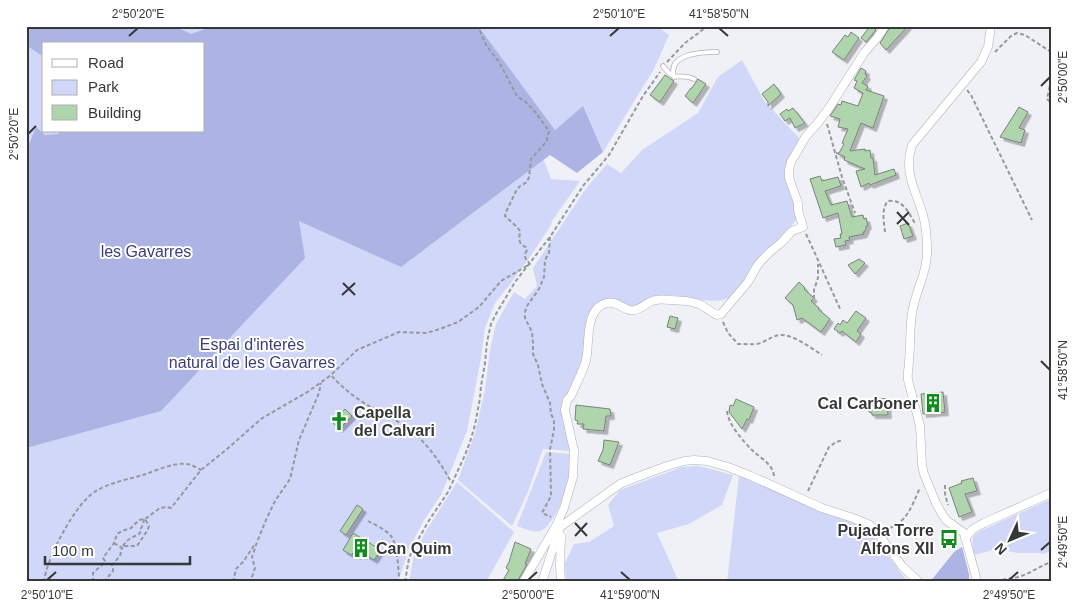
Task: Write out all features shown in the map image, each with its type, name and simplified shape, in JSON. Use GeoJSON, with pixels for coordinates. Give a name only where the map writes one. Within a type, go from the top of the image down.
{"type":"FeatureCollection","features":[{"type":"Feature","properties":{"kind":"street"},"geometry":{"type":"LineString","coordinates":[[542,582],[552,556],[558,525],[574,471],[574,451],[566,415],[566,404],[584,367],[592,317],[602,305],[609,302],[618,303],[627,310],[632,311],[638,310],[648,302],[655,300],[681,300],[697,303],[712,313],[720,315],[748,282],[762,260],[792,231],[803,227],[798,203],[789,178],[791,162],[801,143],[829,108],[864,52],[885,26]]}},
{"type":"Feature","properties":{"kind":"street"},"geometry":{"type":"LineString","coordinates":[[975,582],[976,576],[964,533],[946,520],[927,482],[922,465],[920,426],[907,374],[910,362],[910,329],[913,308],[923,277],[928,252],[923,215],[910,179],[909,167],[910,152],[918,137],[981,62],[988,47],[991,26]]}},
{"type":"Feature","properties":{"kind":"street"},"geometry":{"type":"LineString","coordinates":[[523,582],[558,525],[620,484],[684,461],[694,460],[707,461],[744,473],[822,508],[865,522],[878,532],[902,566],[919,582]]}},
{"type":"Feature","properties":{"kind":"street"},"geometry":{"type":"LineString","coordinates":[[965,538],[973,529],[984,523],[1051,493]]}},
{"type":"Feature","properties":{"kind":"street"},"geometry":{"type":"LineString","coordinates":[[558,525],[561,582]]}},
{"type":"Feature","properties":{"kind":"lane"},"geometry":{"type":"LineString","coordinates":[[674,77],[672,72],[675,63],[695,53],[717,52]]}},
{"type":"Feature","properties":{"kind":"lane"},"geometry":{"type":"LineString","coordinates":[[663,66],[674,77],[687,76],[694,79]]}},
{"type":"Feature","properties":{"kind":"path"},"geometry":{"type":"LineString","coordinates":[[478,26],[486,45],[499,62],[517,96],[527,103],[549,131],[547,141],[532,159],[530,177],[516,191],[506,212],[506,216],[520,231],[520,242],[527,248],[524,258],[530,264]]}},
{"type":"Feature","properties":{"kind":"path"},"geometry":{"type":"LineString","coordinates":[[405,582],[409,558],[414,547],[445,497],[466,455],[475,425],[491,324],[500,306],[515,282],[550,237],[583,186],[609,155],[643,96],[663,66],[684,43],[706,26]]}},
{"type":"Feature","properties":{"kind":"path"},"geometry":{"type":"LineString","coordinates":[[981,62],[989,58],[1011,36],[1017,33],[1024,35],[1051,52]]}},
{"type":"Feature","properties":{"kind":"path"},"geometry":{"type":"LineString","coordinates":[[1051,80],[1047,99],[1051,103]]}},
{"type":"Feature","properties":{"kind":"path"},"geometry":{"type":"LineString","coordinates":[[963,84],[971,95],[1032,220]]}},
{"type":"Feature","properties":{"kind":"path"},"geometry":{"type":"LineString","coordinates":[[829,108],[826,122],[855,213]]}},
{"type":"Feature","properties":{"kind":"path"},"geometry":{"type":"LineString","coordinates":[[885,232],[884,206],[888,201],[893,201],[905,207],[918,227],[927,235]]}},
{"type":"Feature","properties":{"kind":"path"},"geometry":{"type":"LineString","coordinates":[[803,227],[841,312]]}},
{"type":"Feature","properties":{"kind":"path"},"geometry":{"type":"LineString","coordinates":[[550,237],[549,253],[545,260],[544,277],[539,289],[527,306],[525,318],[532,332],[533,354],[554,420],[550,449],[551,496],[542,513],[558,525]]}},
{"type":"Feature","properties":{"kind":"path"},"geometry":{"type":"LineString","coordinates":[[814,299],[814,290],[818,278],[818,261]]}},
{"type":"Feature","properties":{"kind":"path"},"geometry":{"type":"LineString","coordinates":[[93,582],[93,573],[104,564],[103,558],[114,543],[117,534],[131,528],[139,520],[145,519],[160,508],[171,508],[201,470],[261,418],[310,391],[331,375],[357,350],[400,332],[426,332],[458,322],[479,307],[501,281],[530,264]]}},
{"type":"Feature","properties":{"kind":"path"},"geometry":{"type":"LineString","coordinates":[[720,315],[728,333],[738,344],[748,345],[762,342],[782,334],[792,337],[822,354]]}},
{"type":"Feature","properties":{"kind":"path"},"geometry":{"type":"LineString","coordinates":[[331,375],[340,386],[368,406],[403,424],[444,467],[452,482]]}},
{"type":"Feature","properties":{"kind":"path"},"geometry":{"type":"LineString","coordinates":[[254,582],[250,581],[255,568],[252,557],[257,542],[275,501],[290,479],[299,440],[319,393],[321,383]]}},
{"type":"Feature","properties":{"kind":"path"},"geometry":{"type":"LineString","coordinates":[[727,411],[733,428],[772,470],[776,486]]}},
{"type":"Feature","properties":{"kind":"path"},"geometry":{"type":"LineString","coordinates":[[804,500],[830,446],[843,440]]}},
{"type":"Feature","properties":{"kind":"path"},"geometry":{"type":"LineString","coordinates":[[44,582],[49,561],[70,520],[82,502],[95,491],[170,466],[188,464],[201,470]]}},
{"type":"Feature","properties":{"kind":"path"},"geometry":{"type":"LineString","coordinates":[[878,532],[902,522],[912,507],[921,486],[927,482]]}},
{"type":"Feature","properties":{"kind":"path"},"geometry":{"type":"LineString","coordinates":[[945,486],[945,494],[950,510]]}},
{"type":"Feature","properties":{"kind":"path"},"geometry":{"type":"LineString","coordinates":[[114,543],[123,547],[137,546],[149,526],[145,519]]}},
{"type":"Feature","properties":{"kind":"path"},"geometry":{"type":"LineString","coordinates":[[104,582],[114,570],[112,565],[120,556],[126,542],[139,534],[145,519]]}},
{"type":"Feature","properties":{"kind":"path"},"geometry":{"type":"LineString","coordinates":[[368,521],[393,538],[399,582]]}},
{"type":"Feature","properties":{"kind":"path"},"geometry":{"type":"LineString","coordinates":[[233,582],[236,569],[257,542]]}},
{"type":"Feature","properties":{"kind":"path"},"geometry":{"type":"LineString","coordinates":[[996,582],[1022,576],[1051,562]]}},
{"type":"Feature","properties":{"kind":"green space","name":"Espai d'interès natural de les Gavarres"},"geometry":{"type":"Polygon","coordinates":[[[26,26],[657,26],[669,35],[654,69],[603,152],[583,107],[555,130],[528,94],[538,144],[551,179],[580,181],[530,257],[495,303],[485,328],[467,431],[441,495],[424,520],[409,549],[398,582],[26,582],[26,26]]]}},
{"type":"Feature","properties":{"kind":"green space","name":"les Gavarres"},"geometry":{"type":"Polygon","coordinates":[[[26,26],[174,26],[191,34],[214,26],[478,26],[555,130],[583,106],[603,152],[577,173],[550,155],[401,267],[299,221],[305,258],[161,411],[26,448],[26,146],[30,142],[36,127],[45,135],[58,134],[59,132],[205,132],[205,42],[42,42],[42,56],[26,45],[26,26]]]}},
{"type":"Feature","properties":{"kind":"green space"},"geometry":{"type":"Polygon","coordinates":[[[742,60],[765,102],[800,139],[790,156],[798,215],[796,220],[741,287],[728,298],[710,301],[664,295],[655,297],[636,307],[629,307],[621,303],[593,311],[584,359],[571,392],[561,410],[570,451],[543,449],[527,494],[512,526],[458,480],[475,433],[485,390],[490,350],[496,324],[514,292],[525,299],[537,286],[533,268],[587,187],[607,164],[621,173],[642,150],[698,113],[718,77],[742,60]]]}},
{"type":"Feature","properties":{"kind":"green space"},"geometry":{"type":"Polygon","coordinates":[[[546,452],[571,454],[570,478],[558,510],[545,529],[540,531],[528,530],[517,526],[546,452]]]}},
{"type":"Feature","properties":{"kind":"green space"},"geometry":{"type":"Polygon","coordinates":[[[699,466],[733,475],[722,505],[689,524],[657,533],[679,582],[566,582],[565,563],[574,544],[589,542],[614,526],[608,505],[620,490],[682,467],[699,466]]]}},
{"type":"Feature","properties":{"kind":"green space"},"geometry":{"type":"Polygon","coordinates":[[[739,476],[867,529],[908,582],[727,582],[739,476]]]}},
{"type":"Feature","properties":{"kind":"green space"},"geometry":{"type":"Polygon","coordinates":[[[457,482],[514,532],[486,582],[409,582],[414,555],[426,531],[457,482]]]}},
{"type":"Feature","properties":{"kind":"green space"},"geometry":{"type":"Polygon","coordinates":[[[1051,499],[1051,553],[1018,553],[996,549],[975,555],[972,543],[974,535],[1051,499]]]}},
{"type":"Feature","properties":{"kind":"green space"},"geometry":{"type":"Polygon","coordinates":[[[962,547],[969,574],[969,582],[930,582],[954,552],[962,547]]]}},
{"type":"Feature","properties":{"kind":"building"},"geometry":{"type":"Polygon","coordinates":[[[870,26],[876,30],[866,42],[861,38],[870,26]]]}},
{"type":"Feature","properties":{"kind":"building"},"geometry":{"type":"Polygon","coordinates":[[[891,26],[908,26],[886,50],[880,43],[891,26]]]}},
{"type":"Feature","properties":{"kind":"building"},"geometry":{"type":"Polygon","coordinates":[[[851,32],[859,38],[844,60],[832,52],[845,35],[848,37],[851,32]]]}},
{"type":"Feature","properties":{"kind":"building"},"geometry":{"type":"Polygon","coordinates":[[[861,68],[866,71],[865,74],[867,76],[862,83],[868,86],[866,90],[884,96],[873,128],[861,123],[850,151],[870,150],[875,175],[894,169],[896,175],[861,187],[856,171],[865,169],[844,160],[845,157],[836,153],[839,153],[844,144],[842,143],[848,129],[838,127],[840,119],[830,116],[838,104],[841,105],[842,101],[858,106],[863,93],[854,88],[857,81],[854,80],[861,68]]]}},
{"type":"Feature","properties":{"kind":"building"},"geometry":{"type":"Polygon","coordinates":[[[665,75],[674,81],[660,102],[650,95],[665,75]]]}},
{"type":"Feature","properties":{"kind":"building"},"geometry":{"type":"Polygon","coordinates":[[[698,79],[706,84],[693,103],[685,96],[698,79]]]}},
{"type":"Feature","properties":{"kind":"building"},"geometry":{"type":"Polygon","coordinates":[[[774,84],[781,94],[768,106],[768,102],[762,94],[774,84]]]}},
{"type":"Feature","properties":{"kind":"building"},"geometry":{"type":"Polygon","coordinates":[[[1019,107],[1028,112],[1019,128],[1025,130],[1021,143],[1000,137],[1019,107]]]}},
{"type":"Feature","properties":{"kind":"building"},"geometry":{"type":"Polygon","coordinates":[[[793,108],[805,123],[795,128],[790,118],[785,121],[780,114],[787,109],[788,111],[793,108]]]}},
{"type":"Feature","properties":{"kind":"building"},"geometry":{"type":"Polygon","coordinates":[[[820,176],[822,181],[838,177],[841,186],[825,191],[831,205],[847,201],[852,217],[863,215],[864,219],[866,218],[868,226],[866,226],[865,232],[863,232],[864,234],[849,237],[850,240],[845,241],[846,245],[836,247],[834,239],[841,238],[840,234],[842,234],[838,213],[823,218],[810,179],[820,176]]]}},
{"type":"Feature","properties":{"kind":"building"},"geometry":{"type":"Polygon","coordinates":[[[908,223],[913,236],[904,239],[900,226],[908,223]]]}},
{"type":"Feature","properties":{"kind":"building"},"geometry":{"type":"Polygon","coordinates":[[[859,259],[865,263],[855,274],[848,265],[859,259]]]}},
{"type":"Feature","properties":{"kind":"building"},"geometry":{"type":"Polygon","coordinates":[[[799,282],[814,298],[811,301],[830,319],[821,332],[802,318],[797,320],[793,305],[785,298],[799,282]]]}},
{"type":"Feature","properties":{"kind":"building"},"geometry":{"type":"Polygon","coordinates":[[[856,311],[866,318],[857,331],[861,334],[856,342],[842,331],[840,333],[834,329],[843,320],[847,323],[856,311]]]}},
{"type":"Feature","properties":{"kind":"building"},"geometry":{"type":"Polygon","coordinates":[[[670,316],[678,318],[675,329],[667,327],[670,316]]]}},
{"type":"Feature","properties":{"kind":"building","name":"Cal Carboner"},"geometry":{"type":"Polygon","coordinates":[[[943,392],[945,412],[923,414],[921,394],[943,392]]]}},
{"type":"Feature","properties":{"kind":"building"},"geometry":{"type":"Polygon","coordinates":[[[874,398],[887,399],[888,415],[872,415],[869,412],[869,403],[873,403],[874,398]]]}},
{"type":"Feature","properties":{"kind":"building"},"geometry":{"type":"Polygon","coordinates":[[[736,399],[754,407],[749,420],[747,419],[742,429],[729,412],[730,405],[733,406],[736,399]]]}},
{"type":"Feature","properties":{"kind":"building"},"geometry":{"type":"Polygon","coordinates":[[[576,405],[610,409],[611,416],[606,416],[604,431],[583,429],[584,424],[577,424],[578,421],[575,420],[576,405]]]}},
{"type":"Feature","properties":{"kind":"building","name":"Capella del Calvari"},"geometry":{"type":"Polygon","coordinates":[[[345,409],[352,416],[339,429],[332,422],[345,409]]]}},
{"type":"Feature","properties":{"kind":"building"},"geometry":{"type":"Polygon","coordinates":[[[604,440],[619,442],[610,465],[598,461],[603,450],[604,440]]]}},
{"type":"Feature","properties":{"kind":"building"},"geometry":{"type":"Polygon","coordinates":[[[973,478],[977,491],[965,494],[972,512],[959,517],[949,488],[962,483],[961,481],[973,478]]]}},
{"type":"Feature","properties":{"kind":"building"},"geometry":{"type":"Polygon","coordinates":[[[357,505],[363,509],[346,535],[340,531],[357,505]]]}},
{"type":"Feature","properties":{"kind":"building","name":"Can Quim"},"geometry":{"type":"Polygon","coordinates":[[[353,533],[381,550],[374,560],[364,554],[363,556],[359,554],[357,556],[353,553],[351,555],[343,550],[353,533]]]}},
{"type":"Feature","properties":{"kind":"building"},"geometry":{"type":"Polygon","coordinates":[[[515,542],[531,549],[525,564],[527,564],[517,582],[502,582],[509,570],[506,568],[515,542]]]}},
{"type":"Feature","properties":{"kind":"place","name":"Cal Carboner"},"geometry":{"type":"Point","coordinates":[933,403]}},
{"type":"Feature","properties":{"kind":"place","name":"Capella del Calvari"},"geometry":{"type":"Point","coordinates":[339,421]}},
{"type":"Feature","properties":{"kind":"place","name":"Pujada Torre Alfons XII"},"geometry":{"type":"Point","coordinates":[949,539]}},
{"type":"Feature","properties":{"kind":"place","name":"Can Quim"},"geometry":{"type":"Point","coordinates":[361,548]}}]}
